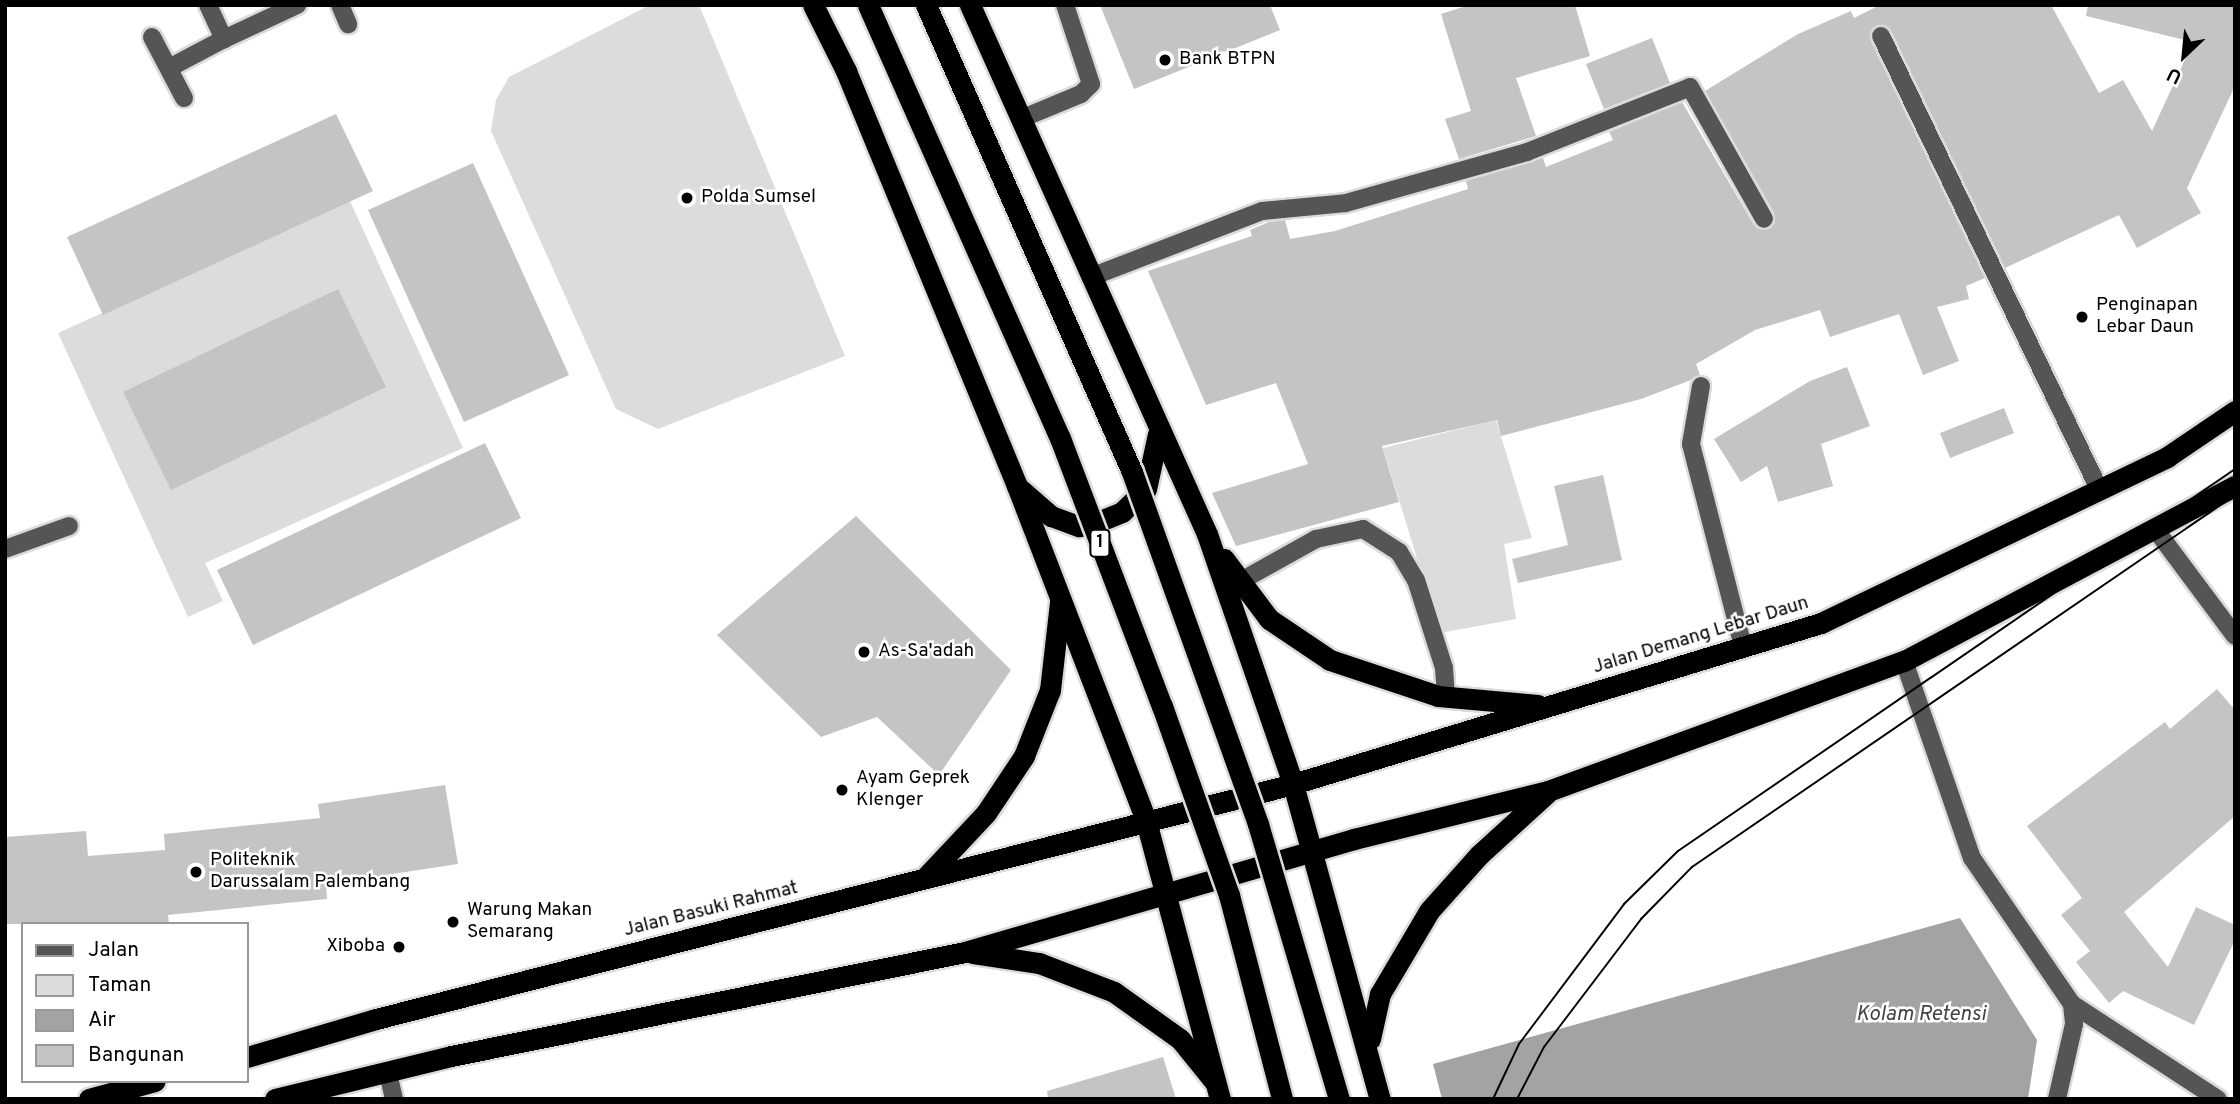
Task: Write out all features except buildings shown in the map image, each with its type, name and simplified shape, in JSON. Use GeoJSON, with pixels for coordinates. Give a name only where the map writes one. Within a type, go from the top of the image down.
{"type":"FeatureCollection","features":[{"type":"Feature","properties":{"kind":"highway"},"geometry":{"type":"LineString","coordinates":[[813,5],[846,71],[1017,486],[1146,821],[1169,892],[1219,1092]]}},
{"type":"Feature","properties":{"kind":"highway","name":"1"},"geometry":{"type":"LineString","coordinates":[[868,5],[1060,438],[1162,706],[1228,895],[1282,1099]]}},
{"type":"Feature","properties":{"kind":"highway"},"geometry":{"type":"LineString","coordinates":[[926,5],[1132,472],[1258,824],[1339,1099]]}},
{"type":"Feature","properties":{"kind":"highway"},"geometry":{"type":"LineString","coordinates":[[970,5],[1023,118],[1158,434],[1207,534],[1293,784],[1369,1049],[1380,1099]]}},
{"type":"Feature","properties":{"kind":"highway","name":"Jalan Demang Lebar Daun"},"geometry":{"type":"LineString","coordinates":[[1146,821],[1293,784],[1821,623],[2167,457],[2235,411]]}},
{"type":"Feature","properties":{"kind":"highway"},"geometry":{"type":"LineString","coordinates":[[1017,486],[1051,516],[1079,526],[1095,523],[1122,512],[1146,489],[1158,434]]}},
{"type":"Feature","properties":{"kind":"highway"},"geometry":{"type":"LineString","coordinates":[[275,1099],[874,966],[965,952],[1312,850],[1548,791],[1904,661],[2235,486]]}},
{"type":"Feature","properties":{"kind":"highway"},"geometry":{"type":"LineString","coordinates":[[1207,534],[1239,582],[1269,619],[1321,655],[1367,676],[1446,697],[1552,706]]}},
{"type":"Feature","properties":{"kind":"highway"},"geometry":{"type":"LineString","coordinates":[[923,879],[986,813],[1024,756],[1050,690],[1060,592]]}},
{"type":"Feature","properties":{"kind":"highway"},"geometry":{"type":"LineString","coordinates":[[1369,1049],[1380,994],[1416,930],[1479,855],[1548,791]]}},
{"type":"Feature","properties":{"kind":"highway","name":"Jalan Basuki Rahmat"},"geometry":{"type":"LineString","coordinates":[[248,1057],[376,1018],[1146,821]]}},
{"type":"Feature","properties":{"kind":"highway"},"geometry":{"type":"LineString","coordinates":[[965,952],[1039,963],[1114,992],[1180,1040],[1219,1092]]}},
{"type":"Feature","properties":{"kind":"highway"},"geometry":{"type":"LineString","coordinates":[[89,1099],[148,1083]]}},
{"type":"Feature","properties":{"kind":"street"},"geometry":{"type":"LineString","coordinates":[[208,5],[224,39]]}},
{"type":"Feature","properties":{"kind":"street"},"geometry":{"type":"LineString","coordinates":[[340,5],[348,24]]}},
{"type":"Feature","properties":{"kind":"street"},"geometry":{"type":"LineString","coordinates":[[1023,118],[1081,94],[1091,84],[1065,5]]}},
{"type":"Feature","properties":{"kind":"street"},"geometry":{"type":"LineString","coordinates":[[169,68],[285,8]]}},
{"type":"Feature","properties":{"kind":"street"},"geometry":{"type":"LineString","coordinates":[[152,37],[184,98]]}},
{"type":"Feature","properties":{"kind":"street"},"geometry":{"type":"LineString","coordinates":[[1881,37],[2099,489]]}},
{"type":"Feature","properties":{"kind":"street"},"geometry":{"type":"LineString","coordinates":[[1091,278],[1262,211],[1346,202],[1527,152],[1690,87],[1764,219]]}},
{"type":"Feature","properties":{"kind":"street"},"geometry":{"type":"LineString","coordinates":[[1702,386],[1691,444],[1742,647]]}},
{"type":"Feature","properties":{"kind":"street"},"geometry":{"type":"LineString","coordinates":[[5,549],[69,526]]}},
{"type":"Feature","properties":{"kind":"street"},"geometry":{"type":"LineString","coordinates":[[1239,582],[1316,539],[1363,529],[1399,552],[1416,580],[1444,668],[1446,697]]}},
{"type":"Feature","properties":{"kind":"street"},"geometry":{"type":"LineString","coordinates":[[2156,530],[2235,636]]}},
{"type":"Feature","properties":{"kind":"street"},"geometry":{"type":"LineString","coordinates":[[1904,661],[1972,858],[2072,1004],[2218,1099]]}},
{"type":"Feature","properties":{"kind":"street"},"geometry":{"type":"LineString","coordinates":[[2057,1099],[2074,1024],[2072,1004]]}},
{"type":"Feature","properties":{"kind":"street"},"geometry":{"type":"LineString","coordinates":[[388,1073],[394,1099]]}},
{"type":"Feature","properties":{"kind":"green space"},"geometry":{"type":"Polygon","coordinates":[[[650,5],[699,5],[845,356],[658,429],[616,409],[491,131],[496,100],[509,77],[650,5]]]}},
{"type":"Feature","properties":{"kind":"green space"},"geometry":{"type":"Polygon","coordinates":[[[350,201],[463,448],[205,563],[223,601],[188,617],[58,333],[350,201]]]}},
{"type":"Feature","properties":{"kind":"green space"},"geometry":{"type":"Polygon","coordinates":[[[1496,420],[1532,538],[1504,544],[1516,619],[1440,633],[1383,448],[1496,420]]]}},
{"type":"Feature","properties":{"kind":"water","name":"Kolam Retensi"},"geometry":{"type":"Polygon","coordinates":[[[1960,918],[2037,1040],[2028,1099],[1442,1099],[1433,1064],[1960,918]]]}},
{"type":"Feature","properties":{"kind":"tram line"},"geometry":{"type":"LineString","coordinates":[[1493,1099],[1519,1044],[1624,904],[1678,851],[2235,469]]}},
{"type":"Feature","properties":{"kind":"tram line"},"geometry":{"type":"LineString","coordinates":[[1517,1099],[1544,1047],[1641,919],[1692,867],[2235,495]]}},
{"type":"Feature","properties":{"kind":"place","name":"Bank BTPN"},"geometry":{"type":"Point","coordinates":[1165,60]}},
{"type":"Feature","properties":{"kind":"place","name":"Polda Sumsel"},"geometry":{"type":"Point","coordinates":[687,198]}},
{"type":"Feature","properties":{"kind":"place","name":"Penginapan Lebar Daun"},"geometry":{"type":"Point","coordinates":[2082,317]}},
{"type":"Feature","properties":{"kind":"place","name":"As-Sa'adah"},"geometry":{"type":"Point","coordinates":[864,652]}},
{"type":"Feature","properties":{"kind":"place","name":"Ayam Geprek Klenger"},"geometry":{"type":"Point","coordinates":[842,790]}},
{"type":"Feature","properties":{"kind":"place","name":"Politeknik Darussalam Palembang"},"geometry":{"type":"Point","coordinates":[196,872]}},
{"type":"Feature","properties":{"kind":"place","name":"Warung Makan Semarang"},"geometry":{"type":"Point","coordinates":[453,922]}},
{"type":"Feature","properties":{"kind":"place","name":"Xiboba"},"geometry":{"type":"Point","coordinates":[399,947]}}]}
